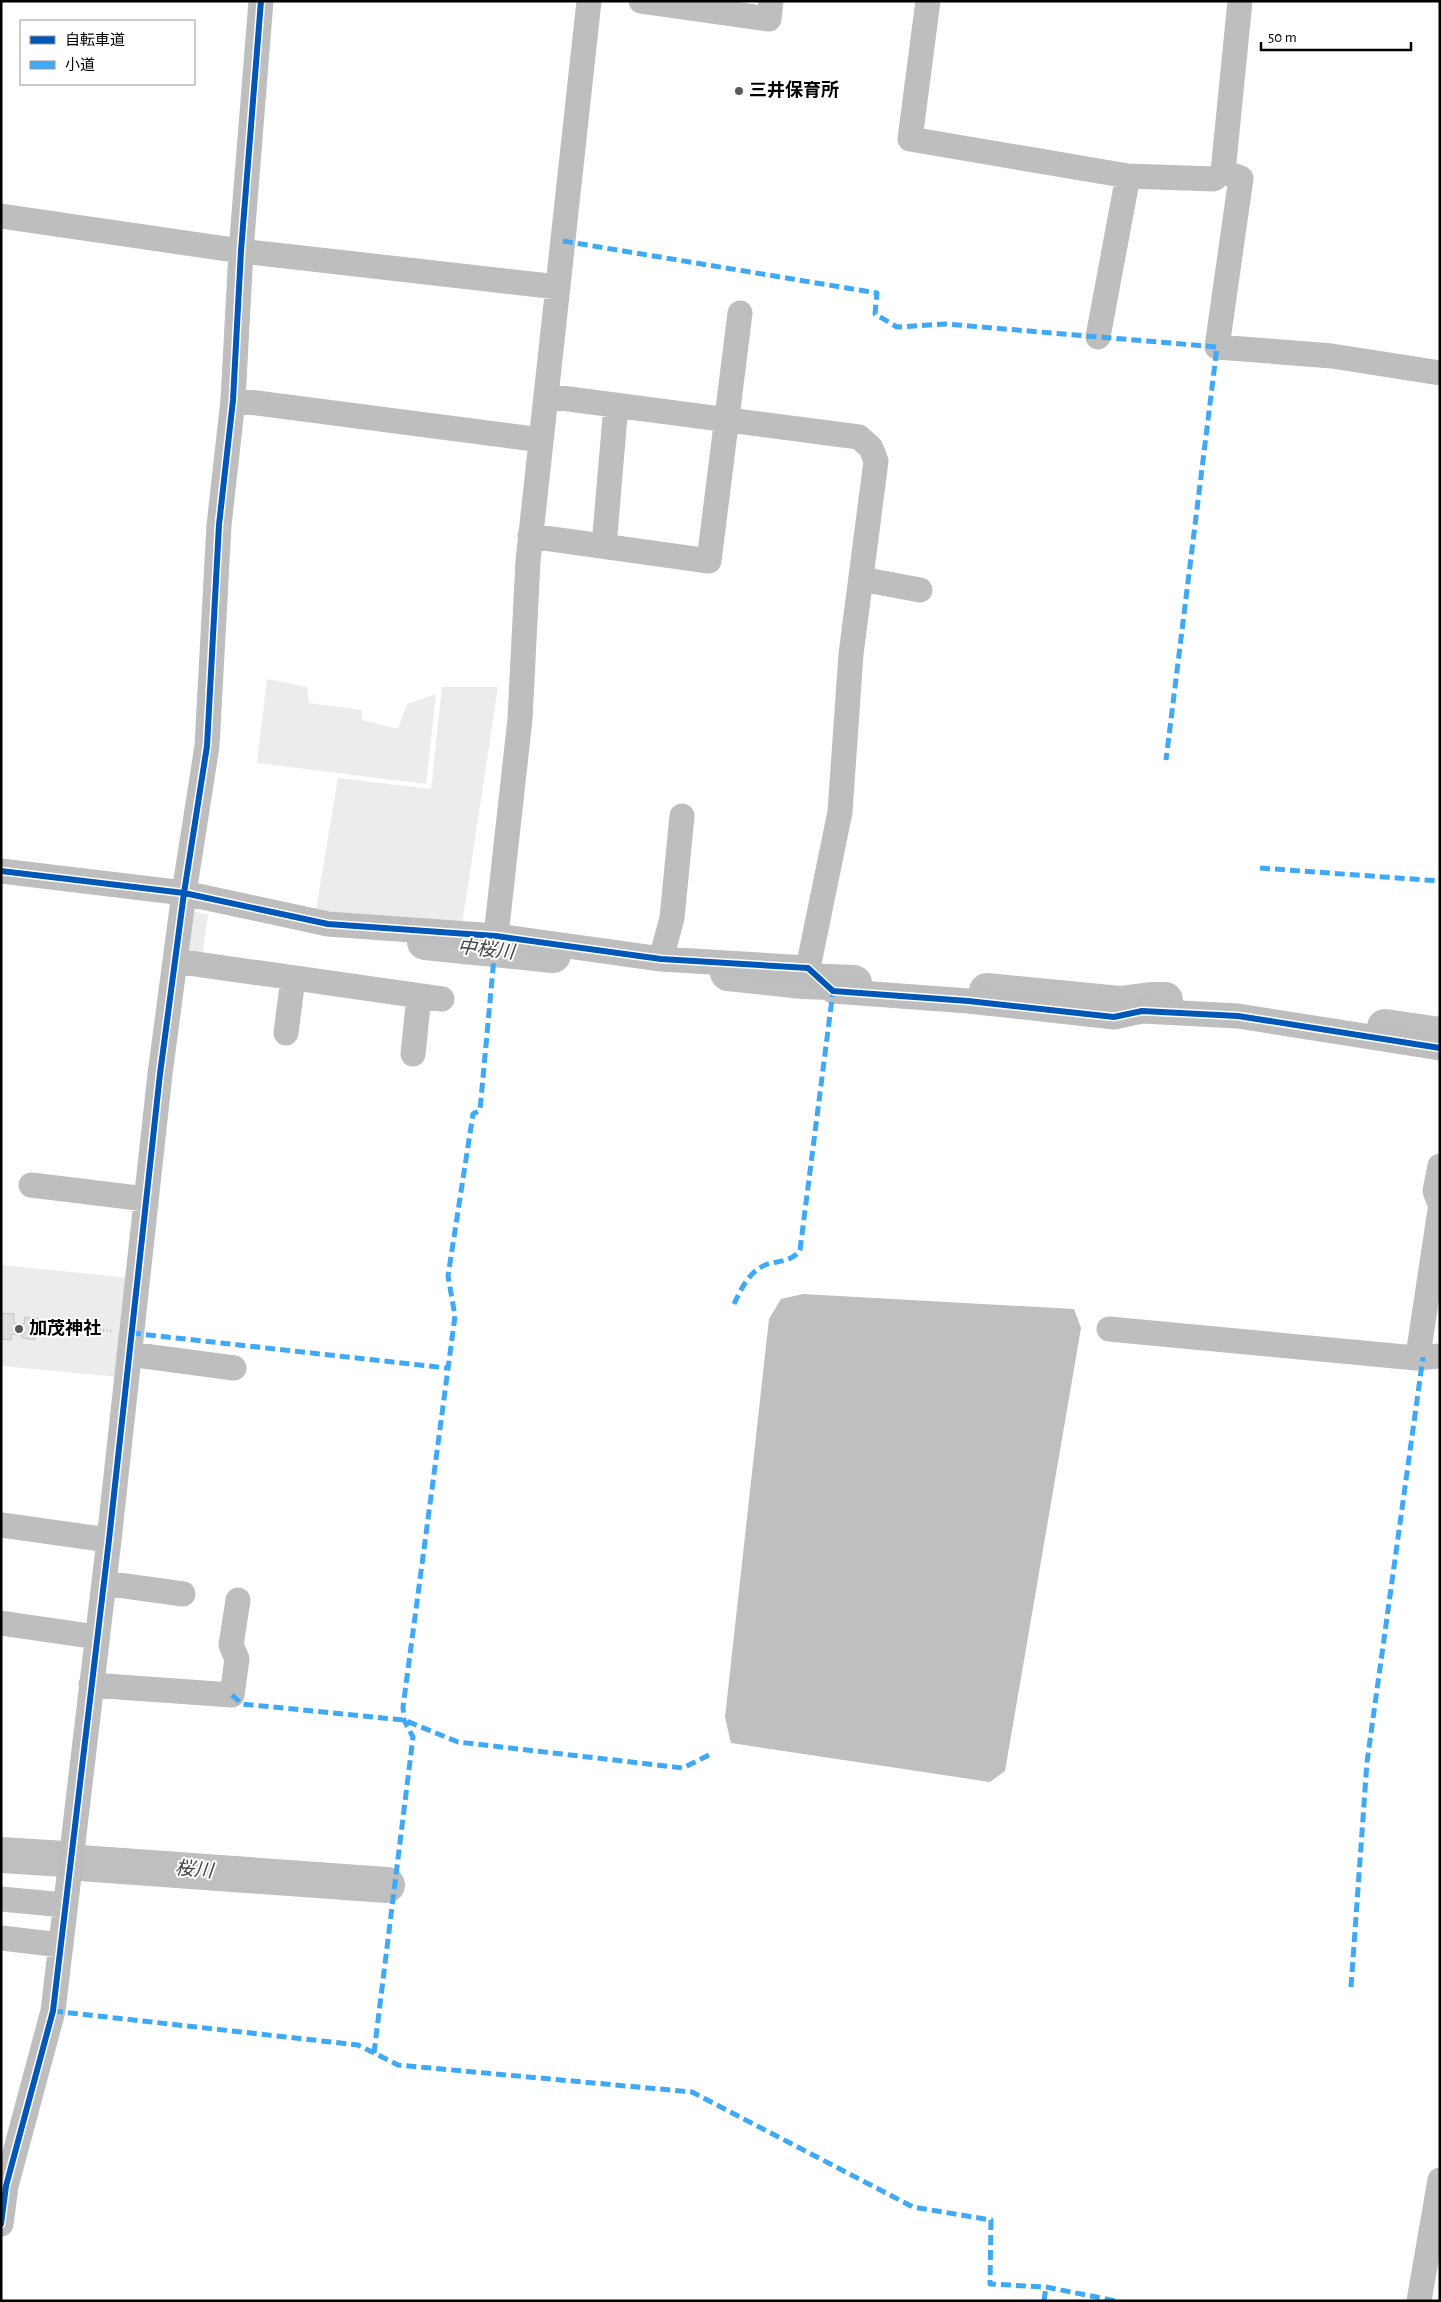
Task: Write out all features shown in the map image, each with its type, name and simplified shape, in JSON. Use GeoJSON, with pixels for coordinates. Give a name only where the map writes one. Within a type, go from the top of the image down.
{"type":"FeatureCollection","features":[{"type":"Feature","properties":{"kind":"street"},"geometry":{"type":"LineString","coordinates":[[1,2224],[6,2186],[53,2011],[109,1540],[146,1199],[184,893],[207,746],[219,525],[233,400],[241,251],[261,1]]}},
{"type":"Feature","properties":{"kind":"street"},"geometry":{"type":"LineString","coordinates":[[496,936],[520,719],[530,536],[589,1]]}},
{"type":"Feature","properties":{"kind":"street"},"geometry":{"type":"LineString","coordinates":[[641,1],[769,19],[771,1]]}},
{"type":"Feature","properties":{"kind":"street"},"geometry":{"type":"LineString","coordinates":[[928,1],[910,139],[1128,176],[1214,179],[1223,172],[1240,1]]}},
{"type":"Feature","properties":{"kind":"street"},"geometry":{"type":"LineString","coordinates":[[1223,172],[1241,178],[1217,347],[1332,356],[1440,373]]}},
{"type":"Feature","properties":{"kind":"street"},"geometry":{"type":"LineString","coordinates":[[1098,337],[1128,176]]}},
{"type":"Feature","properties":{"kind":"street"},"geometry":{"type":"LineString","coordinates":[[1,216],[241,251],[558,287]]}},
{"type":"Feature","properties":{"kind":"street"},"geometry":{"type":"LineString","coordinates":[[530,536],[709,561],[740,313]]}},
{"type":"Feature","properties":{"kind":"street"},"geometry":{"type":"LineString","coordinates":[[546,396],[859,437],[871,448],[876,461],[851,654],[840,812],[817,976]]}},
{"type":"Feature","properties":{"kind":"street"},"geometry":{"type":"LineString","coordinates":[[233,400],[541,440]]}},
{"type":"Feature","properties":{"kind":"street"},"geometry":{"type":"LineString","coordinates":[[604,546],[616,405]]}},
{"type":"Feature","properties":{"kind":"street"},"geometry":{"type":"LineString","coordinates":[[861,579],[920,590]]}},
{"type":"Feature","properties":{"kind":"street"},"geometry":{"type":"LineString","coordinates":[[661,959],[672,918],[682,816]]}},
{"type":"Feature","properties":{"kind":"street"},"geometry":{"type":"LineString","coordinates":[[1,871],[184,893],[328,924],[496,936],[661,959],[817,976],[833,991],[968,1000],[1114,1017],[1142,1011],[1238,1016],[1440,1048]]}},
{"type":"Feature","properties":{"kind":"street"},"geometry":{"type":"LineString","coordinates":[[175,961],[431,997],[413,1054]]}},
{"type":"Feature","properties":{"kind":"street"},"geometry":{"type":"LineString","coordinates":[[286,1034],[293,978]]}},
{"type":"Feature","properties":{"kind":"street"},"geometry":{"type":"LineString","coordinates":[[1440,1166],[1435,1191],[1440,1204]]}},
{"type":"Feature","properties":{"kind":"street"},"geometry":{"type":"LineString","coordinates":[[31,1185],[146,1199]]}},
{"type":"Feature","properties":{"kind":"street"},"geometry":{"type":"LineString","coordinates":[[1431,1357],[1419,1349],[1440,1210]]}},
{"type":"Feature","properties":{"kind":"street"},"geometry":{"type":"LineString","coordinates":[[1109,1329],[1431,1357]]}},
{"type":"Feature","properties":{"kind":"street"},"geometry":{"type":"LineString","coordinates":[[130,1344],[234,1368]]}},
{"type":"Feature","properties":{"kind":"street"},"geometry":{"type":"LineString","coordinates":[[1,1525],[109,1540]]}},
{"type":"Feature","properties":{"kind":"street"},"geometry":{"type":"LineString","coordinates":[[104,1583],[183,1594]]}},
{"type":"Feature","properties":{"kind":"street"},"geometry":{"type":"LineString","coordinates":[[91,1685],[232,1695],[237,1659],[231,1645],[238,1600]]}},
{"type":"Feature","properties":{"kind":"street"},"geometry":{"type":"LineString","coordinates":[[1,1623],[97,1637]]}},
{"type":"Feature","properties":{"kind":"street"},"geometry":{"type":"LineString","coordinates":[[1,1899],[65,1905]]}},
{"type":"Feature","properties":{"kind":"street"},"geometry":{"type":"LineString","coordinates":[[1,1938],[61,1945]]}},
{"type":"Feature","properties":{"kind":"street"},"geometry":{"type":"LineString","coordinates":[[1419,2301],[1440,2180]]}},
{"type":"Feature","properties":{"kind":"path"},"geometry":{"type":"LineString","coordinates":[[37,1323],[130,1344]]}},
{"type":"Feature","properties":{"kind":"shaded area"},"geometry":{"type":"Polygon","coordinates":[[[267,679],[307,687],[309,703],[362,710],[362,720],[398,729],[407,704],[436,694],[426,784],[257,763],[267,679]]]}},
{"type":"Feature","properties":{"kind":"shaded area"},"geometry":{"type":"Polygon","coordinates":[[[442,687],[498,687],[462,925],[316,910],[338,778],[431,789],[442,687]]]}},
{"type":"Feature","properties":{"kind":"shaded area"},"geometry":{"type":"Polygon","coordinates":[[[187,910],[208,915],[202,957],[180,955],[187,910]]]}},
{"type":"Feature","properties":{"kind":"shaded area"},"geometry":{"type":"Polygon","coordinates":[[[1,1265],[131,1278],[119,1377],[1,1366],[1,1265]]]}},
{"type":"Feature","properties":{"kind":"shaded area"},"geometry":{"type":"Polygon","coordinates":[[[803,1294],[1074,1309],[1081,1328],[1005,1771],[990,1782],[731,1743],[725,1717],[769,1319],[781,1299],[803,1294]]]}},
{"type":"Feature","properties":{"kind":"building","name":"加茂神社"},"geometry":{"type":"Polygon","coordinates":[[[1,1313],[14,1314],[14,1323],[24,1324],[25,1317],[38,1318],[35,1340],[22,1338],[22,1335],[12,1334],[11,1340],[1,1339],[1,1313]]]}},
{"type":"Feature","properties":{"kind":"waterway","name":"中桜川"},"geometry":{"type":"LineString","coordinates":[[425,942],[553,955]]}},
{"type":"Feature","properties":{"kind":"waterway","name":"中桜川"},"geometry":{"type":"LineString","coordinates":[[728,973],[803,981],[854,983]]}},
{"type":"Feature","properties":{"kind":"waterway","name":"中桜川"},"geometry":{"type":"LineString","coordinates":[[987,991],[1120,1004],[1165,1000]]}},
{"type":"Feature","properties":{"kind":"waterway","name":"中桜川"},"geometry":{"type":"LineString","coordinates":[[1385,1027],[1440,1035]]}},
{"type":"Feature","properties":{"kind":"waterway","name":"桜川"},"geometry":{"type":"LineString","coordinates":[[1,1855],[65,1859],[80,1863],[387,1885]]}},
{"type":"Feature","properties":{"kind":"marked path"},"geometry":{"type":"LineString","coordinates":[[563,241],[877,293],[875,314],[897,327],[946,324],[1217,347],[1166,760]]}},
{"type":"Feature","properties":{"kind":"marked path"},"geometry":{"type":"LineString","coordinates":[[1260,868],[1440,881]]}},
{"type":"Feature","properties":{"kind":"marked path"},"geometry":{"type":"LineString","coordinates":[[374,2053],[413,1737],[404,1720],[403,1707],[455,1316],[448,1276],[473,1114],[480,1110],[496,936]]}},
{"type":"Feature","properties":{"kind":"marked path"},"geometry":{"type":"LineString","coordinates":[[734,1304],[754,1272],[765,1265],[793,1257],[800,1250],[833,991]]}},
{"type":"Feature","properties":{"kind":"marked path"},"geometry":{"type":"LineString","coordinates":[[131,1333],[447,1368]]}},
{"type":"Feature","properties":{"kind":"marked path"},"geometry":{"type":"LineString","coordinates":[[1351,1987],[1367,1762],[1423,1357]]}},
{"type":"Feature","properties":{"kind":"marked path"},"geometry":{"type":"LineString","coordinates":[[232,1695],[242,1704],[404,1720],[458,1742],[683,1768],[709,1755]]}},
{"type":"Feature","properties":{"kind":"marked path"},"geometry":{"type":"LineString","coordinates":[[53,2011],[358,2045],[398,2065],[692,2092],[913,2207],[991,2220],[990,2284],[1046,2287],[1116,2301]]}},
{"type":"Feature","properties":{"kind":"marked path"},"geometry":{"type":"LineString","coordinates":[[1044,2301],[1046,2287]]}},
{"type":"Feature","properties":{"kind":"cycle path"},"geometry":{"type":"LineString","coordinates":[[1,2224],[6,2186],[53,2011],[109,1540],[160,1074],[184,893],[207,746],[219,525],[233,400],[241,251],[261,1]]}},
{"type":"Feature","properties":{"kind":"cycle path"},"geometry":{"type":"LineString","coordinates":[[1,871],[184,893],[328,924],[496,936],[661,959],[808,968],[833,991],[968,1001],[1114,1017],[1142,1011],[1238,1016],[1440,1048]]}},
{"type":"Feature","properties":{"kind":"place","name":"三井保育所"},"geometry":{"type":"Point","coordinates":[739,91]}},
{"type":"Feature","properties":{"kind":"place","name":"加茂神社"},"geometry":{"type":"Point","coordinates":[19,1329]}}]}
